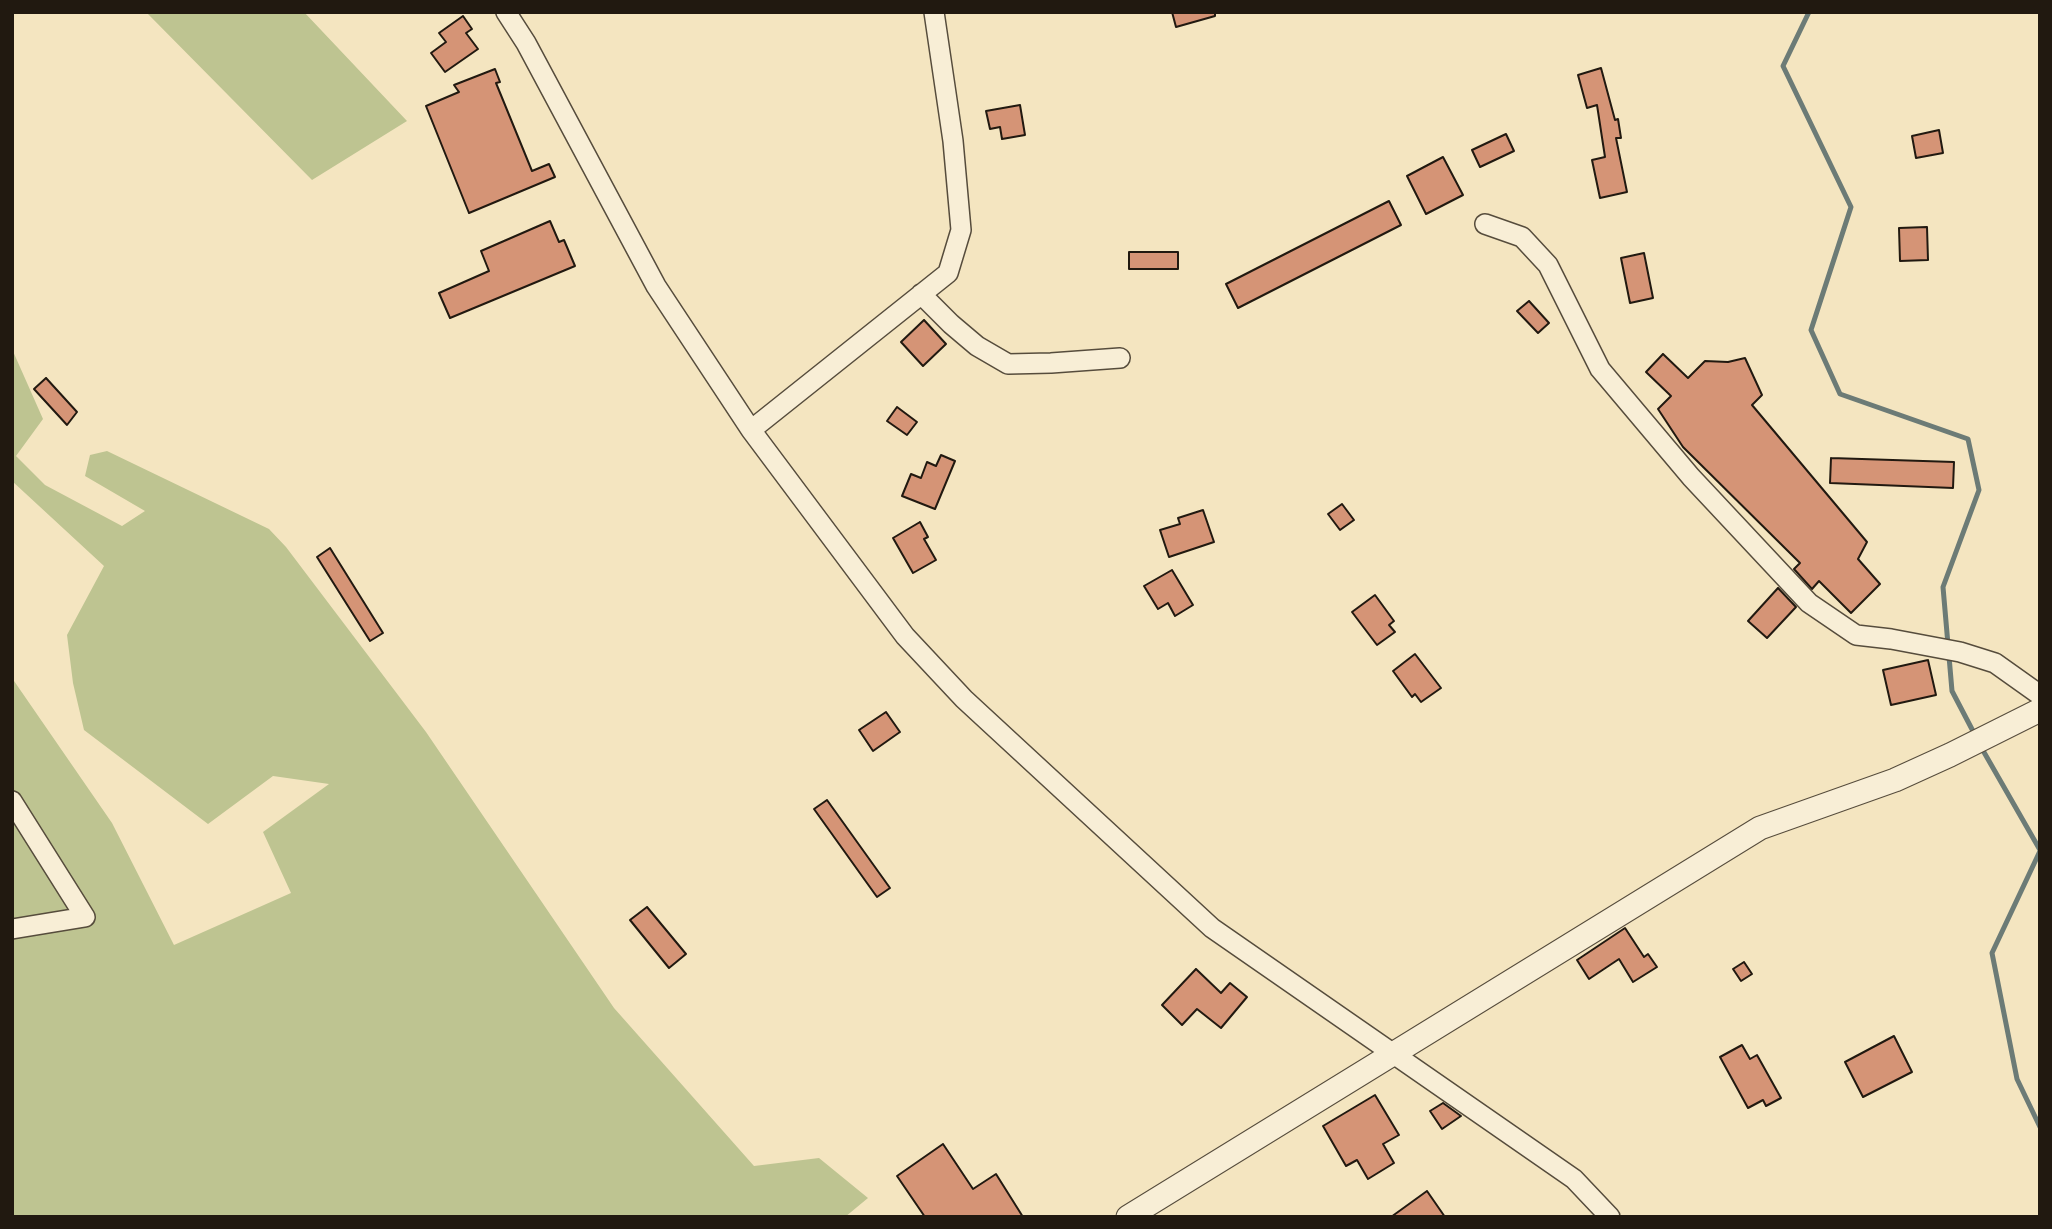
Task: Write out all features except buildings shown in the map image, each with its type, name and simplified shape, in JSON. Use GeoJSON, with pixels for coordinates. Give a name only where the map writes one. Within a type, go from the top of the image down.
{"type":"FeatureCollection","features":[{"type":"Feature","properties":{"kind":"street"},"geometry":{"type":"LineString","coordinates":[[506,12],[526,43],[656,286],[751,430],[905,636],[964,699],[1212,928],[1574,1179],[1610,1217]]}},
{"type":"Feature","properties":{"kind":"street"},"geometry":{"type":"LineString","coordinates":[[751,430],[948,273],[961,230],[953,141],[934,12]]}},
{"type":"Feature","properties":{"kind":"street"},"geometry":{"type":"LineString","coordinates":[[1485,224],[1522,237],[1548,265],[1600,369],[1691,477],[1809,603],[1856,635],[1960,652],[1995,663],[2040,695]]}},
{"type":"Feature","properties":{"kind":"street"},"geometry":{"type":"LineString","coordinates":[[921,294],[977,345],[1008,364],[1120,358]]}},
{"type":"Feature","properties":{"kind":"street"},"geometry":{"type":"LineString","coordinates":[[1128,1217],[1760,828],[1895,780],[2040,710]]}},
{"type":"Feature","properties":{"kind":"street"},"geometry":{"type":"LineString","coordinates":[[12,801],[85,917],[12,929]]}},
{"type":"Feature","properties":{"kind":"green space"},"geometry":{"type":"Polygon","coordinates":[[[146,12],[304,12],[407,121],[312,180],[146,12]]]}},
{"type":"Feature","properties":{"kind":"green space"},"geometry":{"type":"Polygon","coordinates":[[[12,349],[43,419],[16,456],[45,485],[122,526],[145,511],[85,476],[90,455],[107,451],[269,529],[286,547],[426,732],[614,1008],[754,1166],[819,1158],[868,1198],[845,1217],[12,1217],[12,678],[112,823],[174,945],[291,893],[263,832],[329,784],[273,776],[208,824],[84,730],[73,683],[67,635],[104,566],[12,481],[12,349]]]}},
{"type":"Feature","properties":{"kind":"waterway"},"geometry":{"type":"LineString","coordinates":[[1809,12],[1783,66],[1851,207],[1811,330],[1840,394],[1968,439],[1979,490],[1943,587],[1952,691],[1975,735]]}},
{"type":"Feature","properties":{"kind":"waterway"},"geometry":{"type":"LineString","coordinates":[[1981,747],[2040,850]]}},
{"type":"Feature","properties":{"kind":"waterway"},"geometry":{"type":"LineString","coordinates":[[2040,851],[1992,953],[2017,1079],[2040,1127]]}}]}
